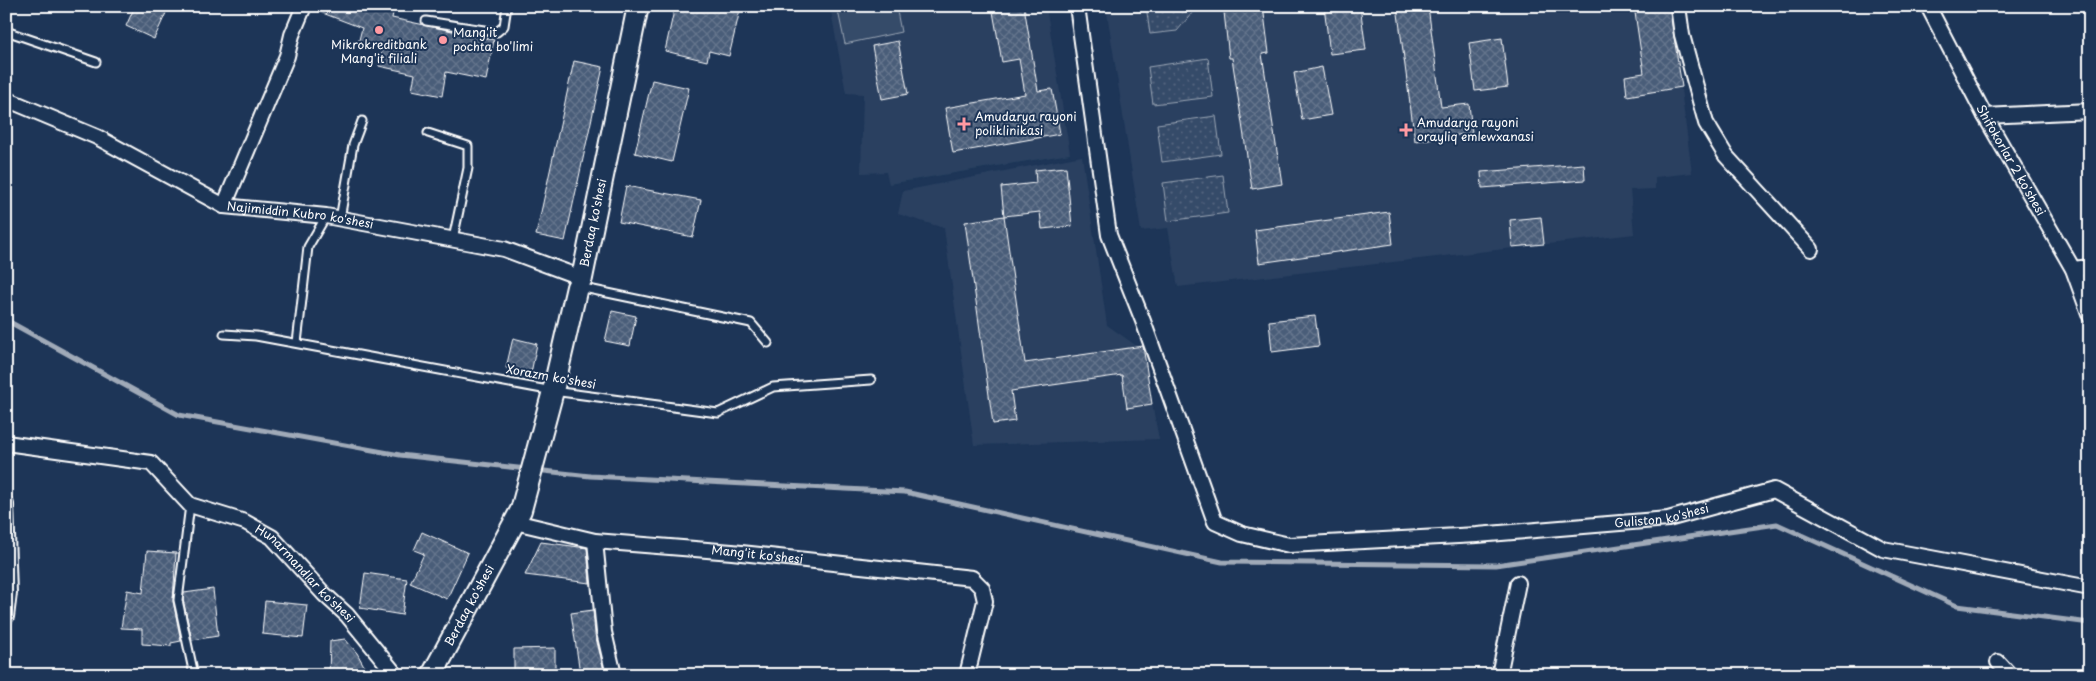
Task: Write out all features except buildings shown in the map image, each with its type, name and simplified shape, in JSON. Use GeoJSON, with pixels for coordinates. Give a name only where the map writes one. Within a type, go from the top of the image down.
{"type":"FeatureCollection","features":[{"type":"Feature","properties":{"kind":"main road","name":"Berdaq ko'shesi"},"geometry":{"type":"LineString","coordinates":[[432,675],[518,516],[553,391],[580,282],[638,6]]}},
{"type":"Feature","properties":{"kind":"street"},"geometry":{"type":"LineString","coordinates":[[224,206],[287,56],[292,35],[304,6]]}},
{"type":"Feature","properties":{"kind":"street","name":"Guliston ko'shesi"},"geometry":{"type":"LineString","coordinates":[[1077,6],[1109,235],[1143,321],[1215,522],[1242,534],[1289,545],[1477,535],[1668,520],[1774,490],[1883,548],[2090,588]]}},
{"type":"Feature","properties":{"kind":"street"},"geometry":{"type":"LineString","coordinates":[[1678,6],[1682,35],[1706,123],[1726,156],[1811,248]]}},
{"type":"Feature","properties":{"kind":"street","name":"Shifokorlar 2 ko'shesi"},"geometry":{"type":"LineString","coordinates":[[1928,6],[1984,116],[2073,269],[2090,316]]}},
{"type":"Feature","properties":{"kind":"street","name":"Najimiddin Kubro ko'shesi"},"geometry":{"type":"LineString","coordinates":[[6,99],[97,137],[224,206],[333,217],[504,249],[580,282]]}},
{"type":"Feature","properties":{"kind":"street"},"geometry":{"type":"LineString","coordinates":[[1984,116],[2090,111]]}},
{"type":"Feature","properties":{"kind":"street"},"geometry":{"type":"LineString","coordinates":[[2073,269],[2090,267]]}},
{"type":"Feature","properties":{"kind":"street","name":"Hunarmandlar ko'shesi"},"geometry":{"type":"LineString","coordinates":[[6,443],[151,463],[190,505],[245,522],[272,537],[324,594],[347,615],[396,675]]}},
{"type":"Feature","properties":{"kind":"street"},"geometry":{"type":"LineString","coordinates":[[6,504],[8,593],[6,617]]}},
{"type":"Feature","properties":{"kind":"street","name":"Mang'it ko'shesi"},"geometry":{"type":"LineString","coordinates":[[518,516],[595,541],[732,552],[972,578],[982,588],[985,601],[967,675]]}},
{"type":"Feature","properties":{"kind":"street"},"geometry":{"type":"LineString","coordinates":[[595,541],[604,632],[614,675]]}},
{"type":"Feature","properties":{"kind":"street"},"geometry":{"type":"LineString","coordinates":[[1499,675],[1518,583]]}},
{"type":"Feature","properties":{"kind":"street"},"geometry":{"type":"LineString","coordinates":[[1998,662],[2010,675]]}},
{"type":"Feature","properties":{"kind":"lane"},"geometry":{"type":"LineString","coordinates":[[426,21],[497,32],[504,26],[508,6]]}},
{"type":"Feature","properties":{"kind":"lane"},"geometry":{"type":"LineString","coordinates":[[6,31],[96,62]]}},
{"type":"Feature","properties":{"kind":"lane"},"geometry":{"type":"LineString","coordinates":[[297,344],[308,247],[333,217],[353,145],[362,121]]}},
{"type":"Feature","properties":{"kind":"lane"},"geometry":{"type":"LineString","coordinates":[[428,133],[468,146],[468,168],[452,239]]}},
{"type":"Feature","properties":{"kind":"lane","name":"Najimiddin Kubro ko'shesi"},"geometry":{"type":"LineString","coordinates":[[580,282],[751,323],[768,343]]}},
{"type":"Feature","properties":{"kind":"lane","name":"Xorazm ko'shesi"},"geometry":{"type":"LineString","coordinates":[[224,334],[256,336],[553,391],[718,413],[773,387],[871,380]]}},
{"type":"Feature","properties":{"kind":"lane"},"geometry":{"type":"LineString","coordinates":[[190,505],[178,600],[194,675]]}},
{"type":"Feature","properties":{"kind":"shaded area","name":"Amudarya rayoni poliklinikasi"},"geometry":{"type":"Polygon","coordinates":[[[830,6],[1046,6],[1070,154],[889,184],[886,172],[861,173],[863,94],[846,93],[830,6]]]}},
{"type":"Feature","properties":{"kind":"shaded area"},"geometry":{"type":"Polygon","coordinates":[[[837,6],[896,6],[901,32],[845,44],[837,6]]]}},
{"type":"Feature","properties":{"kind":"shaded area","name":"Amudarya rayoni orayliq emlewxanasi"},"geometry":{"type":"Polygon","coordinates":[[[1106,6],[1670,6],[1692,173],[1655,177],[1655,189],[1630,190],[1634,234],[1178,287],[1168,228],[1141,231],[1106,6]]]}},
{"type":"Feature","properties":{"kind":"shaded area"},"geometry":{"type":"Polygon","coordinates":[[[1146,6],[1198,6],[1177,31],[1150,34],[1146,6]]]}},
{"type":"Feature","properties":{"kind":"shaded area"},"geometry":{"type":"Polygon","coordinates":[[[1208,58],[1213,97],[1153,104],[1148,67],[1208,58]]]}},
{"type":"Feature","properties":{"kind":"shaded area"},"geometry":{"type":"Polygon","coordinates":[[[1216,116],[1221,154],[1162,162],[1157,124],[1216,116]]]}},
{"type":"Feature","properties":{"kind":"shaded area"},"geometry":{"type":"Polygon","coordinates":[[[1082,156],[1107,325],[1141,349],[1159,439],[974,445],[944,228],[898,214],[903,191],[1082,156]]]}},
{"type":"Feature","properties":{"kind":"shaded area"},"geometry":{"type":"Polygon","coordinates":[[[1223,175],[1228,213],[1168,221],[1163,183],[1223,175]]]}},
{"type":"Feature","properties":{"kind":"waterway"},"geometry":{"type":"LineString","coordinates":[[6,320],[179,415],[400,455],[527,469]]}},
{"type":"Feature","properties":{"kind":"waterway"},"geometry":{"type":"LineString","coordinates":[[535,470],[590,476],[905,492],[1222,562],[1496,565],[1777,524],[1957,606],[2090,623]]}},
{"type":"Feature","properties":{"kind":"place","name":"Mikrokreditbank Mang'it filiali"},"geometry":{"type":"Point","coordinates":[379,30]}},
{"type":"Feature","properties":{"kind":"place","name":"Mang'it pochta bo'limi"},"geometry":{"type":"Point","coordinates":[443,40]}},
{"type":"Feature","properties":{"kind":"place","name":"Amudarya rayoni poliklinikasi"},"geometry":{"type":"Point","coordinates":[964,124]}},
{"type":"Feature","properties":{"kind":"place","name":"Amudarya rayoni orayliq emlewxanasi"},"geometry":{"type":"Point","coordinates":[1406,130]}}]}
